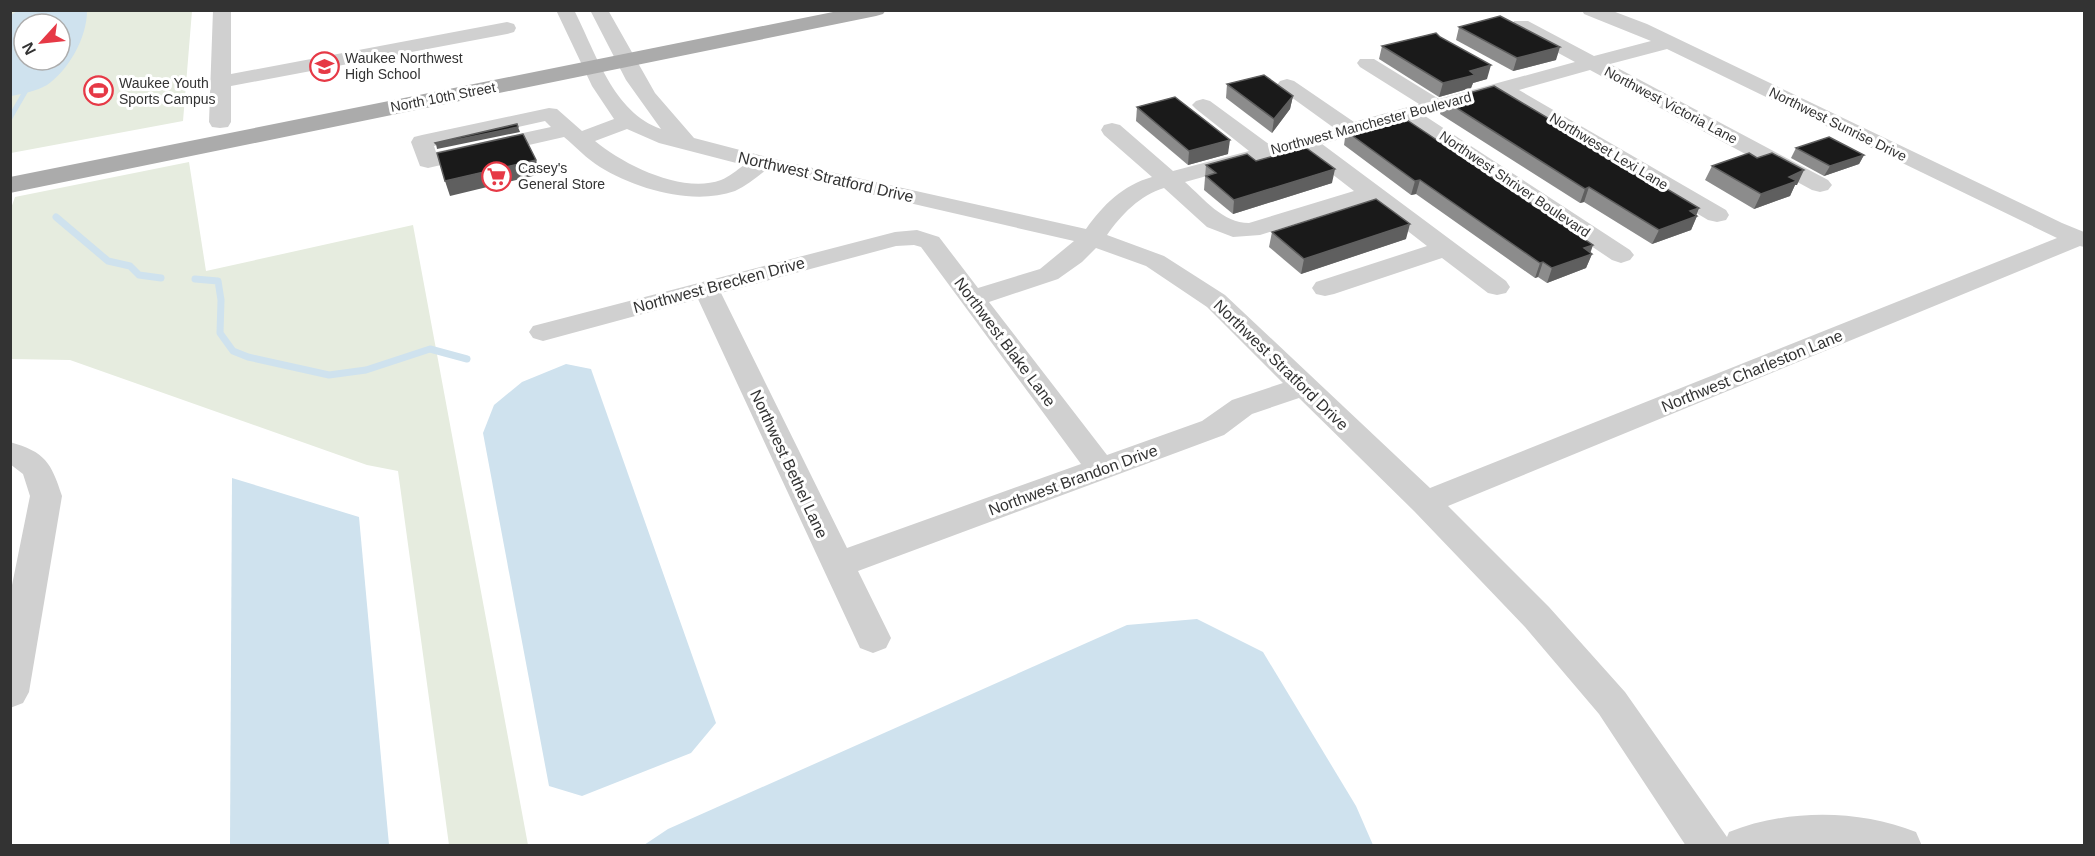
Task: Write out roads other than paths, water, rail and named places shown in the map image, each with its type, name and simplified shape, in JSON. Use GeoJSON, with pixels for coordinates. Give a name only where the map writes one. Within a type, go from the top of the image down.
{"type":"FeatureCollection","features":[{"type":"Feature","properties":{"kind":"main road","name":"North 10th Street"},"geometry":{"type":"LineString","coordinates":[[621,53],[789,10]]}},
{"type":"Feature","properties":{"kind":"main road","name":"North 10th Street"},"geometry":{"type":"LineString","coordinates":[[10,164],[220,122],[876,10]]}},
{"type":"Feature","properties":{"kind":"main road","name":"North 10th Street"},"geometry":{"type":"LineString","coordinates":[[10,185],[589,59]]}},
{"type":"Feature","properties":{"kind":"street"},"geometry":{"type":"LineString","coordinates":[[220,122],[222,10]]}},
{"type":"Feature","properties":{"kind":"street","name":"Northwest Stratford Drive"},"geometry":{"type":"LineString","coordinates":[[565,10],[618,112],[641,129],[762,162],[1092,238],[1155,261],[1216,301],[1425,503],[1537,618],[1612,703],[1710,846]]}},
{"type":"Feature","properties":{"kind":"street"},"geometry":{"type":"LineString","coordinates":[[599,10],[640,90],[654,109],[687,143]]}},
{"type":"Feature","properties":{"kind":"street","name":"Northwest Sunrise Drive"},"geometry":{"type":"LineString","coordinates":[[1591,10],[1640,28],[2082,239]]}},
{"type":"Feature","properties":{"kind":"street","name":"Northwest Victoria Lane"},"geometry":{"type":"LineString","coordinates":[[1521,26],[1820,186]]}},
{"type":"Feature","properties":{"kind":"street"},"geometry":{"type":"LineString","coordinates":[[222,82],[507,28]]}},
{"type":"Feature","properties":{"kind":"street","name":"Northwest Manchester Boulevard"},"geometry":{"type":"LineString","coordinates":[[972,298],[1049,274],[1073,257],[1092,238],[1109,214],[1142,187],[1436,106],[1505,81],[1592,63],[1669,42]]}},
{"type":"Feature","properties":{"kind":"street","name":"Northwest Shriver Boulevard"},"geometry":{"type":"LineString","coordinates":[[1367,63],[1436,106]]}},
{"type":"Feature","properties":{"kind":"street","name":"Northweset Lexi Lane"},"geometry":{"type":"LineString","coordinates":[[1505,81],[1717,215]]}},
{"type":"Feature","properties":{"kind":"street"},"geometry":{"type":"LineString","coordinates":[[1287,85],[1350,129]]}},
{"type":"Feature","properties":{"kind":"street"},"geometry":{"type":"LineString","coordinates":[[1203,105],[1265,152]]}},
{"type":"Feature","properties":{"kind":"street"},"geometry":{"type":"LineString","coordinates":[[630,121],[573,135],[428,161],[422,142],[549,114],[573,135],[609,162],[648,179],[684,189],[722,187],[735,182],[762,162]]}},
{"type":"Feature","properties":{"kind":"street","name":"Northwest Shriver Boulevard"},"geometry":{"type":"LineString","coordinates":[[1408,114],[1621,255]]}},
{"type":"Feature","properties":{"kind":"street"},"geometry":{"type":"LineString","coordinates":[[1112,130],[1216,222],[1233,230],[1251,230],[1371,193]]}},
{"type":"Feature","properties":{"kind":"street"},"geometry":{"type":"LineString","coordinates":[[1305,142],[1497,287]]}},
{"type":"Feature","properties":{"kind":"street","name":"Northwest Blake Lane"},"geometry":{"type":"LineString","coordinates":[[895,239],[916,237],[930,242],[1102,470]]}},
{"type":"Feature","properties":{"kind":"street","name":"Northwest Brecken Drive"},"geometry":{"type":"LineString","coordinates":[[543,332],[895,239]]}},
{"type":"Feature","properties":{"kind":"street","name":"Northwest Charleston Lane"},"geometry":{"type":"LineString","coordinates":[[1425,503],[2082,239]]}},
{"type":"Feature","properties":{"kind":"street"},"geometry":{"type":"LineString","coordinates":[[1325,288],[1446,249]]}},
{"type":"Feature","properties":{"kind":"street","name":"Northwest Bethel Lane"},"geometry":{"type":"LineString","coordinates":[[706,289],[873,638]]}},
{"type":"Feature","properties":{"kind":"street","name":"Northwest Brandon Drive"},"geometry":{"type":"LineString","coordinates":[[837,565],[1213,428],[1242,406],[1303,386]]}},
{"type":"Feature","properties":{"kind":"street"},"geometry":{"type":"LineString","coordinates":[[10,453],[19,455],[37,467],[46,495],[10,692]]}},
{"type":"Feature","properties":{"kind":"street"},"geometry":{"type":"LineString","coordinates":[[1744,846],[1802,834],[1858,837],[1901,846]]}},
{"type":"Feature","properties":{"kind":"water"},"geometry":{"type":"Polygon","coordinates":[[[19,10],[87,11],[84,31],[72,57],[72,12],[16,12],[19,10]]]}},
{"type":"Feature","properties":{"kind":"water"},"geometry":{"type":"Polygon","coordinates":[[[12,14],[12,72],[62,72],[43,87],[11,96],[12,14]]]}},
{"type":"Feature","properties":{"kind":"water"},"geometry":{"type":"Polygon","coordinates":[[[566,364],[591,369],[716,723],[691,753],[582,796],[549,786],[483,433],[494,405],[522,382],[566,364]]]}},
{"type":"Feature","properties":{"kind":"water"},"geometry":{"type":"Polygon","coordinates":[[[232,478],[359,517],[389,845],[230,845],[232,478]]]}},
{"type":"Feature","properties":{"kind":"water"},"geometry":{"type":"Polygon","coordinates":[[[1197,619],[1263,652],[1356,806],[1373,845],[644,845],[668,829],[1127,625],[1197,619]]]}},
{"type":"Feature","properties":{"kind":"waterway"},"geometry":{"type":"LineString","coordinates":[[10,118],[29,85]]}},
{"type":"Feature","properties":{"kind":"waterway"},"geometry":{"type":"LineString","coordinates":[[56,217],[108,261],[130,266],[139,275],[161,278]]}},
{"type":"Feature","properties":{"kind":"waterway"},"geometry":{"type":"LineString","coordinates":[[195,279],[218,281],[221,300],[220,333],[233,351],[248,357],[329,375],[366,370],[430,349],[467,359]]}},
{"type":"Feature","properties":{"kind":"place","name":"Waukee Northwest High School"},"geometry":{"type":"Point","coordinates":[324,66]}},
{"type":"Feature","properties":{"kind":"place","name":"Waukee Youth Sports Campus"},"geometry":{"type":"Point","coordinates":[98,91]}},
{"type":"Feature","properties":{"kind":"place","name":"Casey's General Store"},"geometry":{"type":"Point","coordinates":[497,176]}}]}
